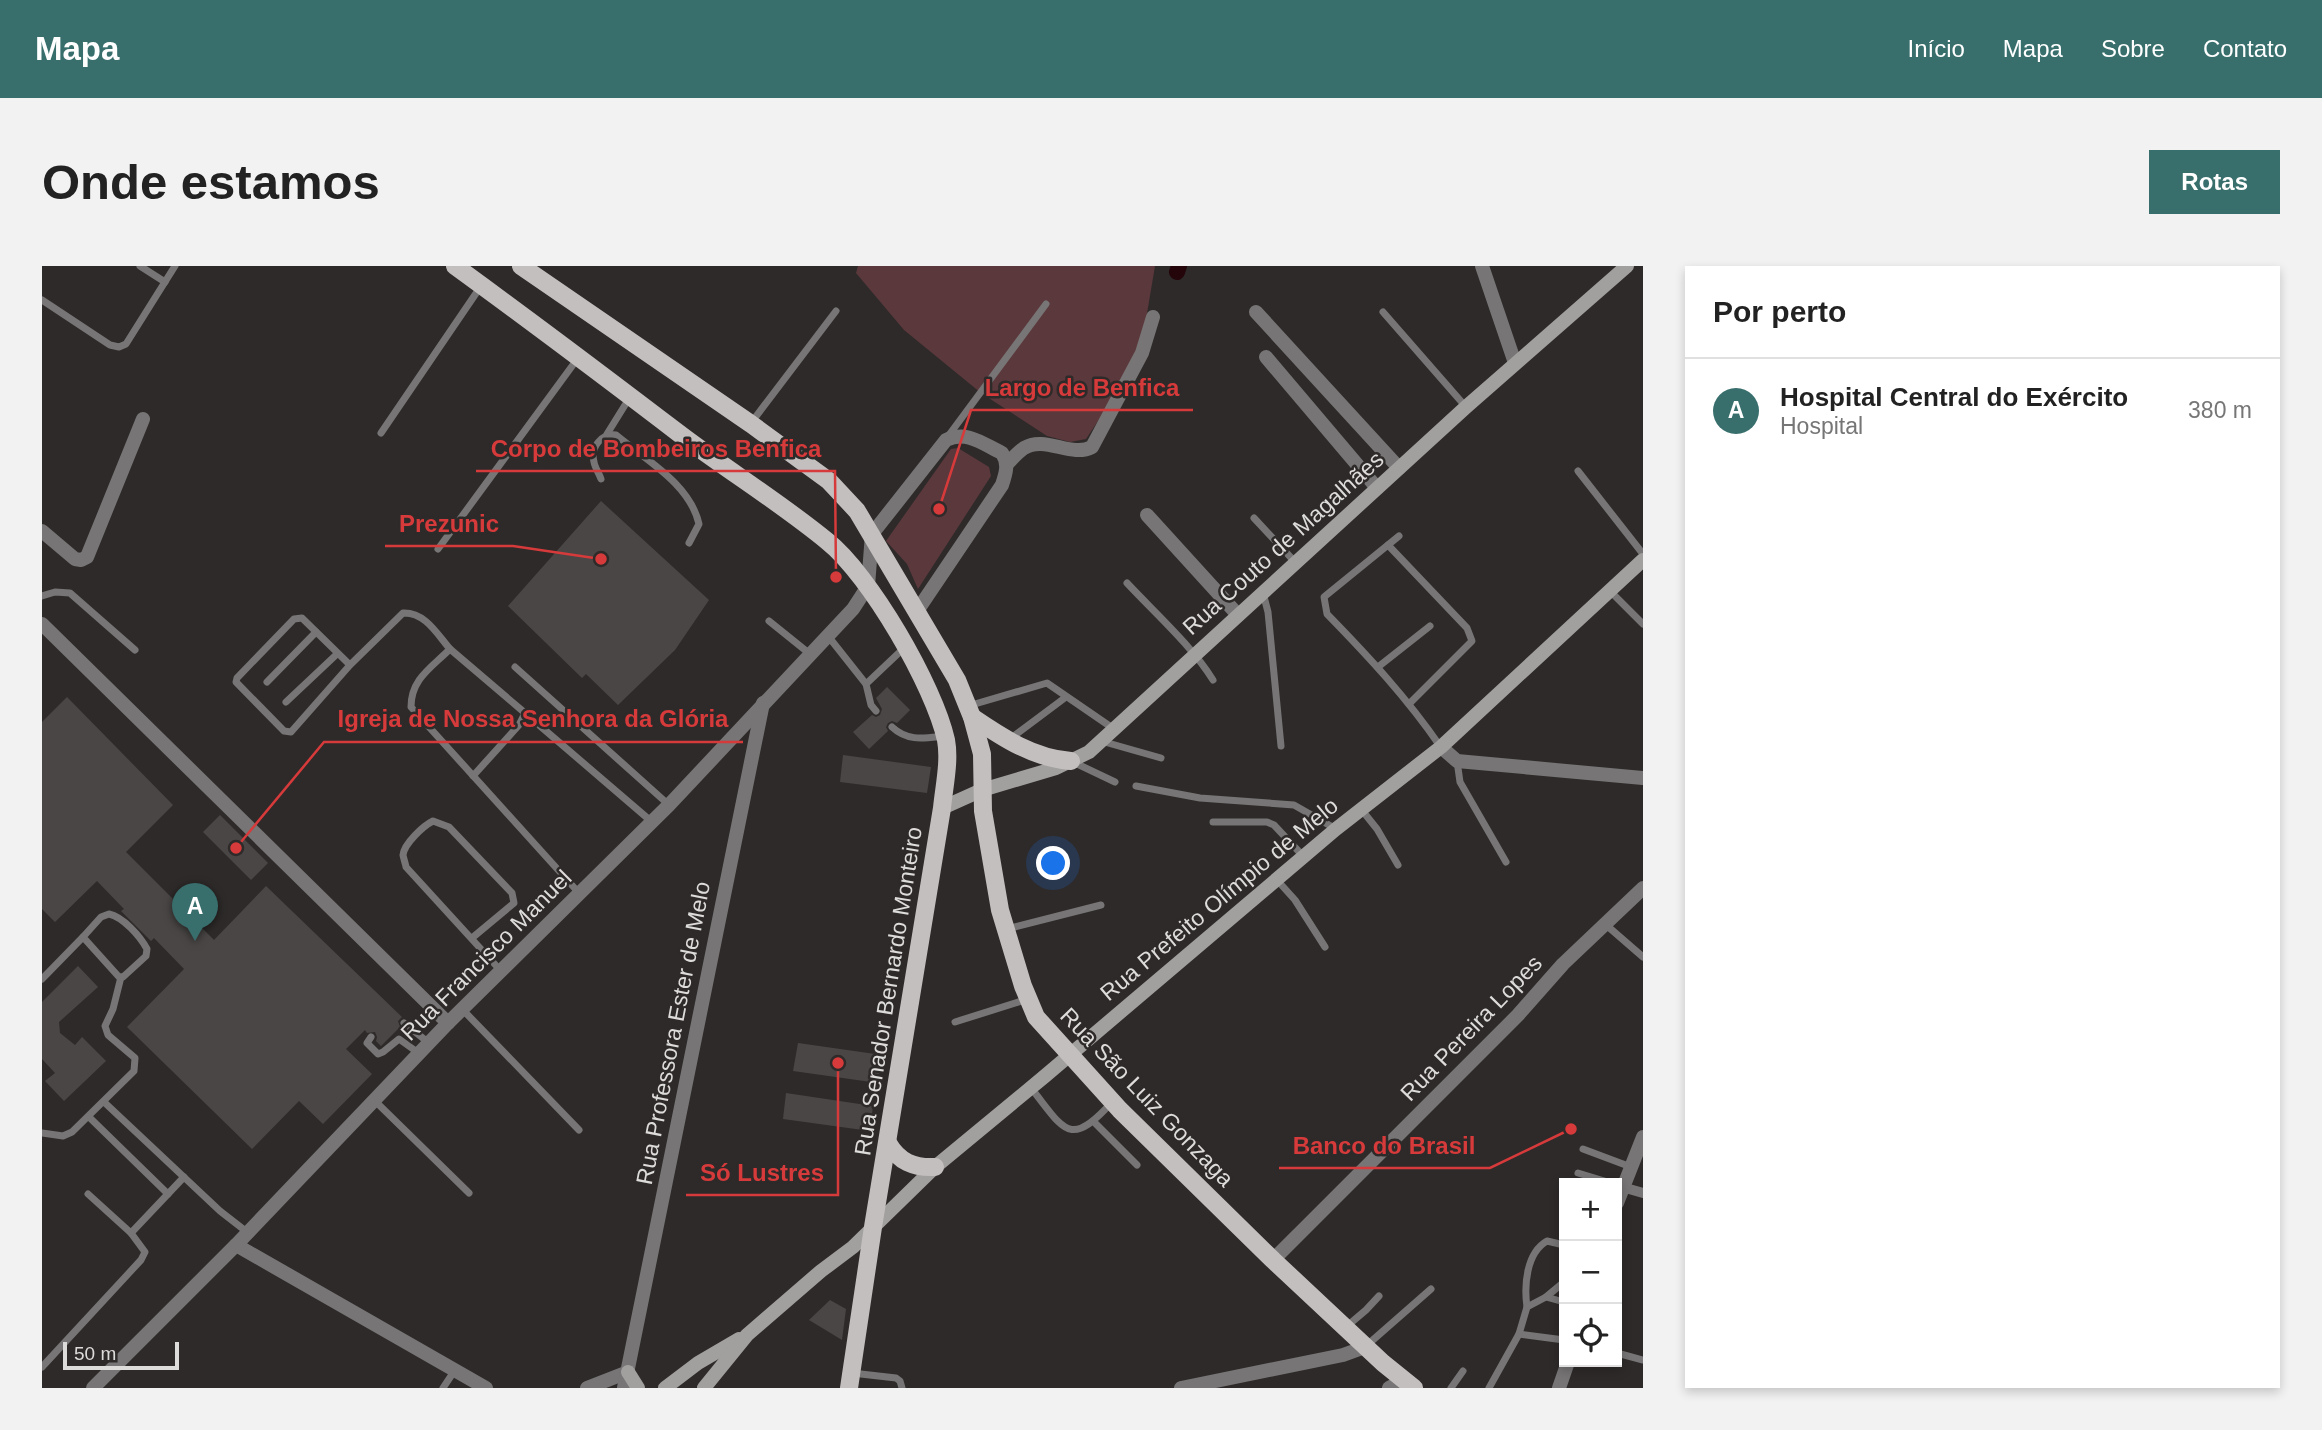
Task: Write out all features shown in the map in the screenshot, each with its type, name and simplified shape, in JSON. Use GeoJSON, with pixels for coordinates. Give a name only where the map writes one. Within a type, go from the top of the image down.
{"type":"FeatureCollection","features":[{"type":"Feature","properties":{"kind":"main road","name":"Rua Senador Bernardo Monteiro"},"geometry":{"type":"LineString","coordinates":[[455,266],[830,542],[868,586],[928,689],[944,736],[947,754],[942,808],[850,1380]]}},
{"type":"Feature","properties":{"kind":"main road","name":"Rua Couto de Magalhães"},"geometry":{"type":"LineString","coordinates":[[942,808],[982,790],[1056,768],[1089,752],[1466,407],[1627,266]]}},
{"type":"Feature","properties":{"kind":"main road","name":"Rua São Luiz Gonzaga"},"geometry":{"type":"LineString","coordinates":[[523,267],[751,424],[829,481],[857,511],[957,680],[970,711],[982,754],[986,831],[1006,929],[1023,986],[1037,1017],[1112,1101],[1403,1385]]}},
{"type":"Feature","properties":{"kind":"main road","name":"Rua Prefeito Olímpio de Melo"},"geometry":{"type":"LineString","coordinates":[[704,1388],[747,1335],[853,1247],[935,1167],[1336,829],[1441,747],[1643,560]]}},
{"type":"Feature","properties":{"kind":"main road"},"geometry":{"type":"LineString","coordinates":[[970,711],[1008,740],[1053,760],[1071,761]]}},
{"type":"Feature","properties":{"kind":"main road"},"geometry":{"type":"LineString","coordinates":[[888,1143],[893,1152],[907,1163],[935,1167]]}},
{"type":"Feature","properties":{"kind":"main road"},"geometry":{"type":"LineString","coordinates":[[664,1388],[698,1363],[747,1335]]}},
{"type":"Feature","properties":{"kind":"main road"},"geometry":{"type":"LineString","coordinates":[[628,1372],[638,1388]]}},
{"type":"Feature","properties":{"kind":"street"},"geometry":{"type":"LineString","coordinates":[[1482,266],[1515,363]]}},
{"type":"Feature","properties":{"kind":"street"},"geometry":{"type":"LineString","coordinates":[[1256,312],[1399,468]]}},
{"type":"Feature","properties":{"kind":"street"},"geometry":{"type":"LineString","coordinates":[[917,611],[1002,485],[1007,464],[1025,447],[1043,444],[1086,450],[1092,447],[1142,353],[1153,317]]}},
{"type":"Feature","properties":{"kind":"street"},"geometry":{"type":"LineString","coordinates":[[1266,356],[1377,488]]}},
{"type":"Feature","properties":{"kind":"street"},"geometry":{"type":"LineString","coordinates":[[42,531],[75,559],[86,557],[144,419]]}},
{"type":"Feature","properties":{"kind":"street"},"geometry":{"type":"LineString","coordinates":[[868,586],[872,534],[946,440],[960,435],[969,436],[1002,453],[1007,464]]}},
{"type":"Feature","properties":{"kind":"street"},"geometry":{"type":"LineString","coordinates":[[1147,515],[1238,615]]}},
{"type":"Feature","properties":{"kind":"street","name":"Rua Francisco Manuel"},"geometry":{"type":"LineString","coordinates":[[93,1388],[236,1245],[448,1023],[669,806],[853,609],[868,586]]}},
{"type":"Feature","properties":{"kind":"street"},"geometry":{"type":"LineString","coordinates":[[42,624],[448,1023]]}},
{"type":"Feature","properties":{"kind":"street","name":"Rua Professora Ester de Melo"},"geometry":{"type":"LineString","coordinates":[[624,1388],[763,703]]}},
{"type":"Feature","properties":{"kind":"street"},"geometry":{"type":"LineString","coordinates":[[1441,747],[1457,761],[1643,778]]}},
{"type":"Feature","properties":{"kind":"street","name":"Rua Pereira Lopes"},"geometry":{"type":"LineString","coordinates":[[1273,1260],[1509,1024],[1563,964],[1643,888]]}},
{"type":"Feature","properties":{"kind":"street"},"geometry":{"type":"LineString","coordinates":[[1622,1179],[1631,1167],[1643,1137]]}},
{"type":"Feature","properties":{"kind":"street"},"geometry":{"type":"LineString","coordinates":[[1622,1187],[1643,1193]]}},
{"type":"Feature","properties":{"kind":"street"},"geometry":{"type":"LineString","coordinates":[[236,1245],[486,1388]]}},
{"type":"Feature","properties":{"kind":"street"},"geometry":{"type":"LineString","coordinates":[[1181,1388],[1343,1355],[1365,1347]]}},
{"type":"Feature","properties":{"kind":"street"},"geometry":{"type":"LineString","coordinates":[[1559,1388],[1566,1367]]}},
{"type":"Feature","properties":{"kind":"street"},"geometry":{"type":"LineString","coordinates":[[587,1388],[628,1372]]}},
{"type":"Feature","properties":{"kind":"lane"},"geometry":{"type":"LineString","coordinates":[[140,266],[165,282]]}},
{"type":"Feature","properties":{"kind":"lane"},"geometry":{"type":"LineString","coordinates":[[42,300],[110,345],[119,347],[126,344],[175,266]]}},
{"type":"Feature","properties":{"kind":"lane"},"geometry":{"type":"LineString","coordinates":[[381,433],[481,285]]}},
{"type":"Feature","properties":{"kind":"lane"},"geometry":{"type":"LineString","coordinates":[[946,440],[1046,304]]}},
{"type":"Feature","properties":{"kind":"lane"},"geometry":{"type":"LineString","coordinates":[[751,424],[757,412],[836,311]]}},
{"type":"Feature","properties":{"kind":"lane"},"geometry":{"type":"LineString","coordinates":[[1383,312],[1466,407]]}},
{"type":"Feature","properties":{"kind":"lane"},"geometry":{"type":"LineString","coordinates":[[438,549],[579,357]]}},
{"type":"Feature","properties":{"kind":"lane"},"geometry":{"type":"LineString","coordinates":[[601,479],[593,453],[630,397]]}},
{"type":"Feature","properties":{"kind":"lane"},"geometry":{"type":"LineString","coordinates":[[607,434],[616,436],[680,488],[695,509],[699,524],[688,543]]}},
{"type":"Feature","properties":{"kind":"lane"},"geometry":{"type":"LineString","coordinates":[[1578,471],[1643,554]]}},
{"type":"Feature","properties":{"kind":"lane"},"geometry":{"type":"LineString","coordinates":[[1254,517],[1296,562]]}},
{"type":"Feature","properties":{"kind":"lane"},"geometry":{"type":"LineString","coordinates":[[1399,536],[1324,597],[1327,614],[1378,667],[1441,747]]}},
{"type":"Feature","properties":{"kind":"lane"},"geometry":{"type":"LineString","coordinates":[[1388,545],[1467,628],[1472,641],[1409,704]]}},
{"type":"Feature","properties":{"kind":"lane"},"geometry":{"type":"LineString","coordinates":[[1127,583],[1195,654],[1213,680]]}},
{"type":"Feature","properties":{"kind":"lane"},"geometry":{"type":"LineString","coordinates":[[1609,591],[1643,624]]}},
{"type":"Feature","properties":{"kind":"lane"},"geometry":{"type":"LineString","coordinates":[[42,596],[55,592],[70,593],[135,650]]}},
{"type":"Feature","properties":{"kind":"lane"},"geometry":{"type":"LineString","coordinates":[[1263,592],[1268,612],[1281,746]]}},
{"type":"Feature","properties":{"kind":"lane"},"geometry":{"type":"LineString","coordinates":[[350,665],[302,618],[293,619],[236,682],[287,733],[291,732],[350,665],[403,614],[413,613],[422,618],[450,649],[652,822]]}},
{"type":"Feature","properties":{"kind":"lane"},"geometry":{"type":"LineString","coordinates":[[769,621],[810,654]]}},
{"type":"Feature","properties":{"kind":"lane"},"geometry":{"type":"LineString","coordinates":[[1378,667],[1430,626]]}},
{"type":"Feature","properties":{"kind":"lane"},"geometry":{"type":"LineString","coordinates":[[267,682],[316,632]]}},
{"type":"Feature","properties":{"kind":"lane"},"geometry":{"type":"LineString","coordinates":[[828,635],[866,684],[871,705],[876,711]]}},
{"type":"Feature","properties":{"kind":"lane"},"geometry":{"type":"LineString","coordinates":[[866,684],[905,648]]}},
{"type":"Feature","properties":{"kind":"lane"},"geometry":{"type":"LineString","coordinates":[[450,649],[416,683],[411,695],[411,708],[580,893]]}},
{"type":"Feature","properties":{"kind":"lane"},"geometry":{"type":"LineString","coordinates":[[286,702],[337,654]]}},
{"type":"Feature","properties":{"kind":"lane"},"geometry":{"type":"LineString","coordinates":[[515,667],[669,806]]}},
{"type":"Feature","properties":{"kind":"lane"},"geometry":{"type":"LineString","coordinates":[[970,711],[1046,683],[1114,729]]}},
{"type":"Feature","properties":{"kind":"lane"},"geometry":{"type":"LineString","coordinates":[[1008,740],[1066,697]]}},
{"type":"Feature","properties":{"kind":"lane"},"geometry":{"type":"LineString","coordinates":[[472,776],[519,725],[525,713]]}},
{"type":"Feature","properties":{"kind":"lane"},"geometry":{"type":"LineString","coordinates":[[892,727],[899,734],[914,739],[944,736]]}},
{"type":"Feature","properties":{"kind":"lane"},"geometry":{"type":"LineString","coordinates":[[1100,741],[1161,758]]}},
{"type":"Feature","properties":{"kind":"lane"},"geometry":{"type":"LineString","coordinates":[[1071,761],[1115,782]]}},
{"type":"Feature","properties":{"kind":"lane"},"geometry":{"type":"LineString","coordinates":[[1457,761],[1460,782],[1507,862]]}},
{"type":"Feature","properties":{"kind":"lane"},"geometry":{"type":"LineString","coordinates":[[1136,786],[1200,798],[1294,805],[1336,829]]}},
{"type":"Feature","properties":{"kind":"lane"},"geometry":{"type":"LineString","coordinates":[[1361,809],[1377,829],[1398,865]]}},
{"type":"Feature","properties":{"kind":"lane"},"geometry":{"type":"LineString","coordinates":[[472,938],[514,904],[514,898],[449,827],[433,821],[426,824],[406,847],[403,856],[406,867],[501,971]]}},
{"type":"Feature","properties":{"kind":"lane"},"geometry":{"type":"LineString","coordinates":[[1213,822],[1266,822],[1274,825],[1303,857]]}},
{"type":"Feature","properties":{"kind":"lane"},"geometry":{"type":"LineString","coordinates":[[1277,879],[1295,900],[1325,947]]}},
{"type":"Feature","properties":{"kind":"lane"},"geometry":{"type":"LineString","coordinates":[[1006,929],[1101,905]]}},
{"type":"Feature","properties":{"kind":"lane"},"geometry":{"type":"LineString","coordinates":[[42,979],[101,917],[109,914],[116,915],[144,942],[147,949],[146,956],[121,977]]}},
{"type":"Feature","properties":{"kind":"lane"},"geometry":{"type":"LineString","coordinates":[[1605,924],[1643,957]]}},
{"type":"Feature","properties":{"kind":"lane"},"geometry":{"type":"LineString","coordinates":[[83,937],[121,977]]}},
{"type":"Feature","properties":{"kind":"lane"},"geometry":{"type":"LineString","coordinates":[[42,1133],[63,1136],[72,1132],[130,1077],[135,1058],[108,1035],[105,1026],[113,1009],[121,977]]}},
{"type":"Feature","properties":{"kind":"lane"},"geometry":{"type":"LineString","coordinates":[[955,1022],[1028,999]]}},
{"type":"Feature","properties":{"kind":"lane"},"geometry":{"type":"LineString","coordinates":[[462,1009],[579,1130]]}},
{"type":"Feature","properties":{"kind":"lane"},"geometry":{"type":"LineString","coordinates":[[404,1023],[424,1048]]}},
{"type":"Feature","properties":{"kind":"lane"},"geometry":{"type":"LineString","coordinates":[[371,1037],[367,1043],[377,1054],[399,1039],[424,1048]]}},
{"type":"Feature","properties":{"kind":"lane"},"geometry":{"type":"LineString","coordinates":[[1031,1088],[1063,1127],[1071,1130],[1081,1129],[1094,1122],[1112,1101]]}},
{"type":"Feature","properties":{"kind":"lane"},"geometry":{"type":"LineString","coordinates":[[375,1101],[468,1193]]}},
{"type":"Feature","properties":{"kind":"lane"},"geometry":{"type":"LineString","coordinates":[[104,1102],[220,1211],[247,1231]]}},
{"type":"Feature","properties":{"kind":"lane"},"geometry":{"type":"LineString","coordinates":[[89,1117],[168,1194]]}},
{"type":"Feature","properties":{"kind":"lane"},"geometry":{"type":"LineString","coordinates":[[1094,1122],[1137,1165]]}},
{"type":"Feature","properties":{"kind":"lane"},"geometry":{"type":"LineString","coordinates":[[1583,1149],[1631,1167]]}},
{"type":"Feature","properties":{"kind":"lane"},"geometry":{"type":"LineString","coordinates":[[1578,1173],[1594,1178]]}},
{"type":"Feature","properties":{"kind":"lane"},"geometry":{"type":"LineString","coordinates":[[131,1233],[184,1177]]}},
{"type":"Feature","properties":{"kind":"lane"},"geometry":{"type":"LineString","coordinates":[[42,1367],[141,1260],[145,1252],[131,1233],[88,1194]]}},
{"type":"Feature","properties":{"kind":"lane"},"geometry":{"type":"LineString","coordinates":[[1490,1388],[1519,1334],[1527,1307],[1525,1289],[1534,1254],[1547,1241],[1559,1244]]}},
{"type":"Feature","properties":{"kind":"lane"},"geometry":{"type":"LineString","coordinates":[[1527,1307],[1559,1286]]}},
{"type":"Feature","properties":{"kind":"lane"},"geometry":{"type":"LineString","coordinates":[[1365,1347],[1431,1289]]}},
{"type":"Feature","properties":{"kind":"lane"},"geometry":{"type":"LineString","coordinates":[[1345,1328],[1379,1296]]}},
{"type":"Feature","properties":{"kind":"lane"},"geometry":{"type":"LineString","coordinates":[[1546,1297],[1559,1301]]}},
{"type":"Feature","properties":{"kind":"lane"},"geometry":{"type":"LineString","coordinates":[[1519,1334],[1559,1339]]}},
{"type":"Feature","properties":{"kind":"lane"},"geometry":{"type":"LineString","coordinates":[[1622,1354],[1643,1360]]}},
{"type":"Feature","properties":{"kind":"lane"},"geometry":{"type":"LineString","coordinates":[[443,1388],[455,1370]]}},
{"type":"Feature","properties":{"kind":"lane"},"geometry":{"type":"LineString","coordinates":[[1451,1388],[1463,1371]]}},
{"type":"Feature","properties":{"kind":"lane"},"geometry":{"type":"LineString","coordinates":[[850,1380],[896,1378],[901,1381],[902,1388]]}},
{"type":"Feature","properties":{"kind":"shaded area"},"geometry":{"type":"Polygon","coordinates":[[[858,266],[1155,266],[1143,337],[1134,367],[1086,439],[1070,442],[1047,436],[981,393],[904,330],[856,273],[858,266]]]}},
{"type":"Feature","properties":{"kind":"shaded area"},"geometry":{"type":"Polygon","coordinates":[[[958,448],[989,467],[991,476],[918,589],[907,564],[886,541],[951,449],[958,448]]]}},
{"type":"Feature","properties":{"kind":"building"},"geometry":{"type":"Polygon","coordinates":[[[601,501],[709,600],[675,650],[618,705],[586,674],[582,678],[508,606],[601,501]]]}},
{"type":"Feature","properties":{"kind":"building"},"geometry":{"type":"Polygon","coordinates":[[[887,687],[910,710],[897,723],[888,723],[888,731],[869,749],[853,732],[872,715],[880,715],[882,709],[876,698],[887,687]]]}},
{"type":"Feature","properties":{"kind":"building"},"geometry":{"type":"Polygon","coordinates":[[[67,697],[173,805],[126,852],[214,940],[266,886],[402,1017],[398,1021],[400,1027],[381,1046],[376,1041],[375,1032],[367,1033],[365,1030],[346,1049],[372,1074],[323,1124],[299,1101],[252,1149],[127,1027],[184,969],[154,938],[151,941],[121,911],[124,909],[97,881],[55,922],[42,909],[42,722],[67,697]]]}},
{"type":"Feature","properties":{"kind":"building"},"geometry":{"type":"Polygon","coordinates":[[[843,755],[931,767],[927,793],[840,782],[843,755]]]}},
{"type":"Feature","properties":{"kind":"building"},"geometry":{"type":"Polygon","coordinates":[[[220,815],[268,863],[251,880],[203,832],[220,815]]]}},
{"type":"Feature","properties":{"kind":"building"},"geometry":{"type":"Polygon","coordinates":[[[78,966],[98,987],[59,1022],[60,1033],[75,1045],[82,1037],[106,1061],[64,1101],[45,1081],[55,1073],[42,1059],[42,1002],[78,966]]]}},
{"type":"Feature","properties":{"kind":"building"},"geometry":{"type":"Polygon","coordinates":[[[798,1043],[882,1055],[878,1083],[793,1071],[798,1043]]]}},
{"type":"Feature","properties":{"kind":"building"},"geometry":{"type":"Polygon","coordinates":[[[786,1093],[873,1106],[870,1131],[783,1119],[786,1093]]]}},
{"type":"Feature","properties":{"kind":"building"},"geometry":{"type":"Polygon","coordinates":[[[830,1300],[846,1309],[842,1340],[809,1320],[830,1300]]]}},
{"type":"Feature","properties":{"kind":"waterway"},"geometry":{"type":"LineString","coordinates":[[1177,272],[1179,266]]}},
{"type":"Feature","properties":{"kind":"place","name":"Largo de Benfica"},"geometry":{"type":"Point","coordinates":[939,509]}},
{"type":"Feature","properties":{"kind":"place","name":"Prezunic"},"geometry":{"type":"Point","coordinates":[601,559]}},
{"type":"Feature","properties":{"kind":"place","name":"Corpo de Bombeiros Benfica"},"geometry":{"type":"Point","coordinates":[836,577]}},
{"type":"Feature","properties":{"kind":"place","name":"Igreja de Nossa Senhora da Glória"},"geometry":{"type":"Point","coordinates":[236,848]}},
{"type":"Feature","properties":{"kind":"place","name":"Hospital Central do Exército"},"geometry":{"type":"Point","coordinates":[195,941]}},
{"type":"Feature","properties":{"kind":"place","name":"Só Lustres"},"geometry":{"type":"Point","coordinates":[838,1063]}},
{"type":"Feature","properties":{"kind":"place","name":"Banco do Brasil"},"geometry":{"type":"Point","coordinates":[1571,1129]}}]}
